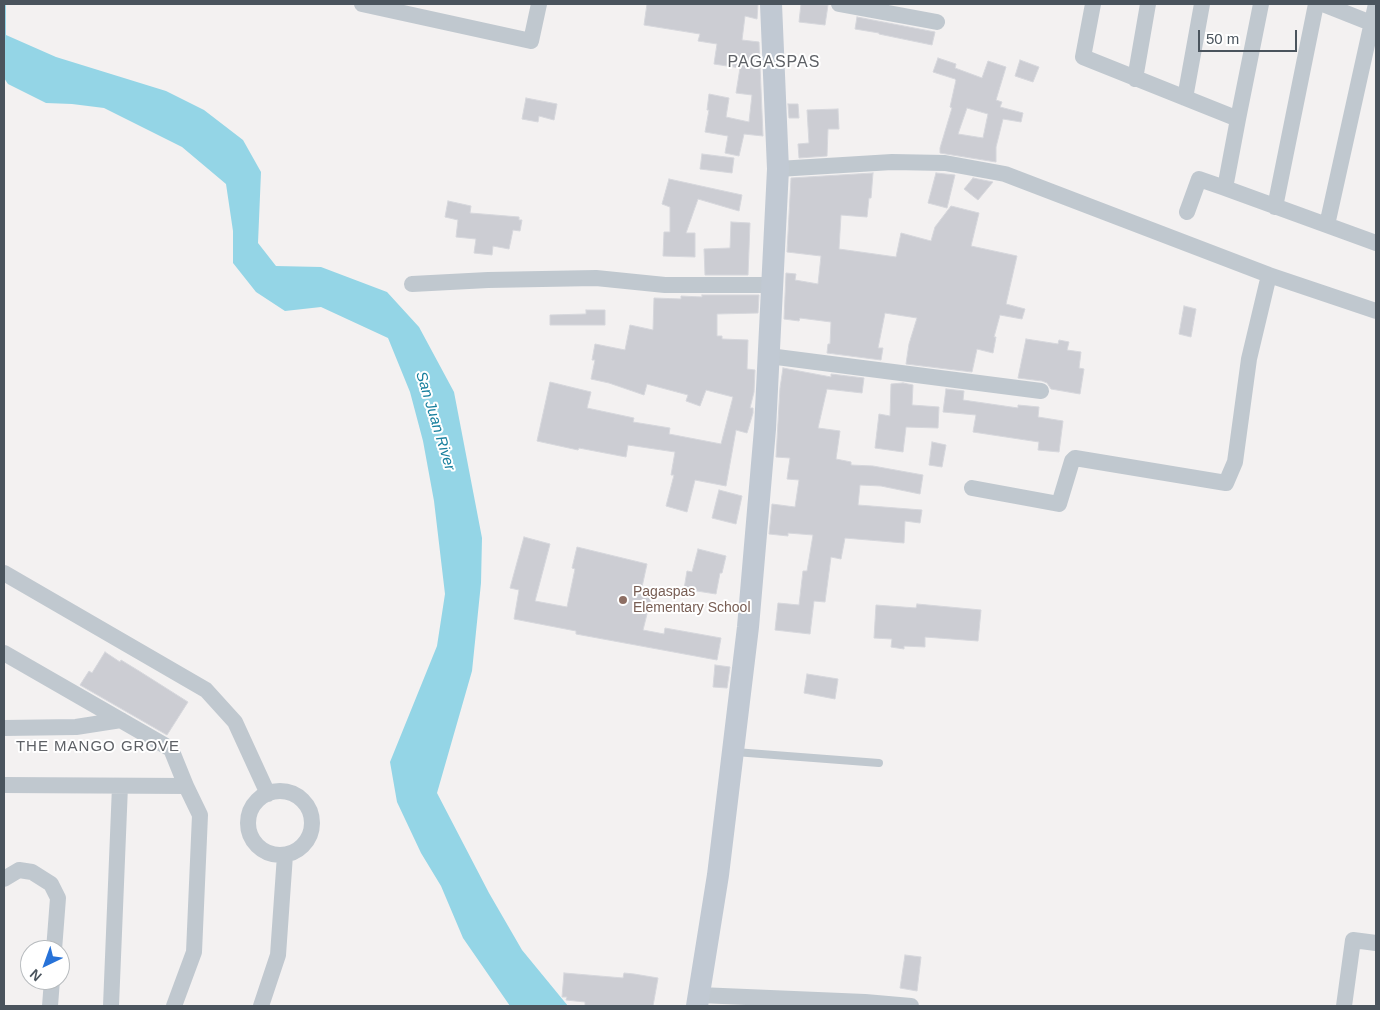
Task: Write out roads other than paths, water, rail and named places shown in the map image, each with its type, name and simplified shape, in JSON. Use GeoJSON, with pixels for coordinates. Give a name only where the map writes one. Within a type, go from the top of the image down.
{"type":"FeatureCollection","features":[{"type":"Feature","properties":{"kind":"main road"},"geometry":{"type":"LineString","coordinates":[[698,1001],[718,875],[748,627],[765,429],[778,169],[771,4]]}},
{"type":"Feature","properties":{"kind":"street"},"geometry":{"type":"LineString","coordinates":[[362,4],[531,41],[539,4]]}},
{"type":"Feature","properties":{"kind":"street"},"geometry":{"type":"LineString","coordinates":[[839,4],[937,22]]}},
{"type":"Feature","properties":{"kind":"street"},"geometry":{"type":"LineString","coordinates":[[1093,4],[1083,57],[1238,119]]}},
{"type":"Feature","properties":{"kind":"street"},"geometry":{"type":"LineString","coordinates":[[1135,78],[1148,4]]}},
{"type":"Feature","properties":{"kind":"street"},"geometry":{"type":"LineString","coordinates":[[1185,98],[1202,4]]}},
{"type":"Feature","properties":{"kind":"street"},"geometry":{"type":"LineString","coordinates":[[1225,188],[1261,4]]}},
{"type":"Feature","properties":{"kind":"street"},"geometry":{"type":"LineString","coordinates":[[1275,206],[1316,4]]}},
{"type":"Feature","properties":{"kind":"street"},"geometry":{"type":"LineString","coordinates":[[1324,4],[1374,24]]}},
{"type":"Feature","properties":{"kind":"street"},"geometry":{"type":"LineString","coordinates":[[1327,225],[1374,24],[1376,4]]}},
{"type":"Feature","properties":{"kind":"street"},"geometry":{"type":"LineString","coordinates":[[778,169],[892,162],[945,163],[1005,174],[1269,275],[1376,311]]}},
{"type":"Feature","properties":{"kind":"street"},"geometry":{"type":"LineString","coordinates":[[1186,212],[1198,179],[1376,243]]}},
{"type":"Feature","properties":{"kind":"street"},"geometry":{"type":"LineString","coordinates":[[972,488],[1059,504],[1072,461],[1075,458],[1226,483],[1235,462],[1249,359],[1269,275]]}},
{"type":"Feature","properties":{"kind":"street"},"geometry":{"type":"LineString","coordinates":[[412,284],[488,280],[596,278],[665,286],[772,285]]}},
{"type":"Feature","properties":{"kind":"street"},"geometry":{"type":"LineString","coordinates":[[769,356],[1042,392]]}},
{"type":"Feature","properties":{"kind":"street"},"geometry":{"type":"LineString","coordinates":[[4,573],[206,690],[235,722],[268,794]]}},
{"type":"Feature","properties":{"kind":"street"},"geometry":{"type":"LineString","coordinates":[[4,653],[171,749],[200,814],[194,952],[174,1006]]}},
{"type":"Feature","properties":{"kind":"street"},"geometry":{"type":"LineString","coordinates":[[4,728],[76,726],[121,720]]}},
{"type":"Feature","properties":{"kind":"street"},"geometry":{"type":"LineString","coordinates":[[4,786],[186,786]]}},
{"type":"Feature","properties":{"kind":"street"},"geometry":{"type":"LineString","coordinates":[[112,1006],[120,786]]}},
{"type":"Feature","properties":{"kind":"street"},"geometry":{"type":"LineString","coordinates":[[280,791],[292,794],[303,800],[310,810],[312,822],[311,833],[306,844],[296,851],[285,855],[272,854],[260,848],[251,837],[248,824],[251,811],[258,800],[268,794],[280,791]]}},
{"type":"Feature","properties":{"kind":"street"},"geometry":{"type":"LineString","coordinates":[[261,1006],[278,955],[285,855]]}},
{"type":"Feature","properties":{"kind":"street"},"geometry":{"type":"LineString","coordinates":[[4,879],[19,870],[32,872],[51,884],[58,898],[55,940]]}},
{"type":"Feature","properties":{"kind":"street"},"geometry":{"type":"LineString","coordinates":[[1344,1006],[1353,940],[1376,943]]}},
{"type":"Feature","properties":{"kind":"street"},"geometry":{"type":"LineString","coordinates":[[50,1006],[51,990]]}},
{"type":"Feature","properties":{"kind":"street"},"geometry":{"type":"LineString","coordinates":[[698,1001],[865,1002],[911,1006]]}},
{"type":"Feature","properties":{"kind":"lane"},"geometry":{"type":"LineString","coordinates":[[733,752],[879,763]]}},
{"type":"Feature","properties":{"kind":"water","name":"San Juan River"},"geometry":{"type":"Polygon","coordinates":[[[4,4],[6,4],[6,35],[56,57],[166,91],[204,110],[243,140],[261,172],[258,243],[276,266],[321,267],[387,292],[419,327],[454,392],[482,538],[481,583],[472,671],[437,793],[489,893],[522,950],[568,1006],[510,1006],[463,938],[441,886],[421,853],[397,802],[390,762],[437,646],[445,594],[434,501],[423,441],[410,392],[388,338],[321,307],[285,311],[256,292],[233,263],[233,231],[226,184],[182,147],[104,108],[46,103],[8,84],[4,78],[4,4]]]}},
{"type":"Feature","properties":{"kind":"place","name":"Pagaspas Elementary School"},"geometry":{"type":"Point","coordinates":[623,600]}},
{"type":"Feature","properties":{"kind":"district","name":"PAGASPAS"},"geometry":{"type":"Point","coordinates":[774,63]}},
{"type":"Feature","properties":{"kind":"district","name":"THE MANGO GROVE"},"geometry":{"type":"Point","coordinates":[98,747]}}]}
